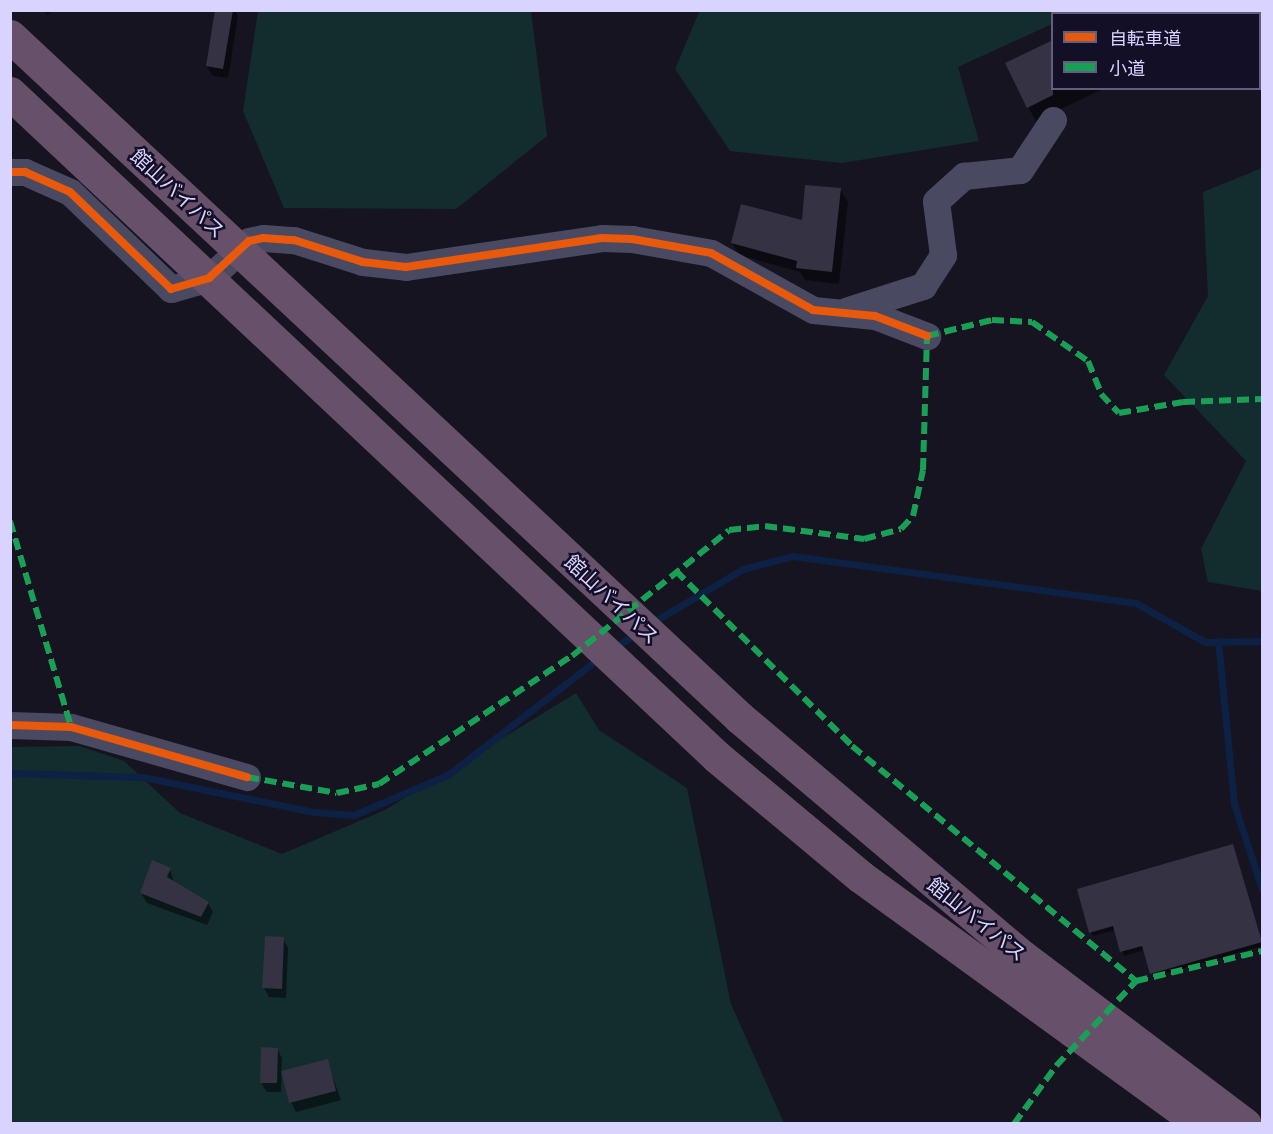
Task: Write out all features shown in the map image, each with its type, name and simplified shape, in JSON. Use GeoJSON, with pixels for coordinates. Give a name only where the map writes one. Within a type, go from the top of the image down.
{"type":"FeatureCollection","features":[{"type":"Feature","properties":{"kind":"highway","name":"館山バイパス"},"geometry":{"type":"LineString","coordinates":[[10,36],[672,655],[1014,950],[1245,1124]]}},
{"type":"Feature","properties":{"kind":"highway","name":"館山バイパス"},"geometry":{"type":"LineString","coordinates":[[10,93],[717,757],[861,877],[1201,1124]]}},
{"type":"Feature","properties":{"kind":"street"},"geometry":{"type":"LineString","coordinates":[[838,314],[923,286],[943,255],[936,201],[964,176],[1020,170],[1053,120]]}},
{"type":"Feature","properties":{"kind":"street"},"geometry":{"type":"LineString","coordinates":[[10,172],[25,172],[70,192],[171,289],[209,278],[239,249],[263,238],[294,240],[363,262],[406,267],[632,239],[711,252],[749,271],[780,295],[838,314],[875,316],[927,336]]}},
{"type":"Feature","properties":{"kind":"street"},"geometry":{"type":"LineString","coordinates":[[10,724],[71,726],[247,777]]}},
{"type":"Feature","properties":{"kind":"green space"},"geometry":{"type":"Polygon","coordinates":[[[700,10],[1081,10],[1051,12],[1051,24],[958,67],[979,141],[842,163],[730,151],[675,69],[700,10]]]}},
{"type":"Feature","properties":{"kind":"green space"},"geometry":{"type":"Polygon","coordinates":[[[258,11],[531,11],[547,136],[456,209],[284,208],[243,111],[258,11]]]}},
{"type":"Feature","properties":{"kind":"green space"},"geometry":{"type":"Polygon","coordinates":[[[1145,11],[1262,11],[1262,34],[1261,12],[1145,11]]]}},
{"type":"Feature","properties":{"kind":"green space"},"geometry":{"type":"Polygon","coordinates":[[[1262,168],[1262,591],[1208,582],[1201,549],[1246,461],[1164,375],[1208,296],[1203,192],[1262,168]]]}},
{"type":"Feature","properties":{"kind":"green space"},"geometry":{"type":"Polygon","coordinates":[[[576,693],[599,730],[687,788],[731,1004],[784,1123],[11,1123],[10,747],[79,746],[124,761],[180,813],[282,854],[385,810],[576,693]]]}},
{"type":"Feature","properties":{"kind":"building"},"geometry":{"type":"Polygon","coordinates":[[[215,10],[233,10],[223,69],[206,66],[215,10]]]}},
{"type":"Feature","properties":{"kind":"building"},"geometry":{"type":"Polygon","coordinates":[[[1051,41],[1051,90],[1053,90],[1053,95],[1027,108],[1005,63],[1051,41]]]}},
{"type":"Feature","properties":{"kind":"building"},"geometry":{"type":"Polygon","coordinates":[[[805,185],[841,188],[832,272],[796,268],[797,261],[731,243],[741,204],[802,220],[805,185]]]}},
{"type":"Feature","properties":{"kind":"building"},"geometry":{"type":"Polygon","coordinates":[[[1233,844],[1262,942],[1150,974],[1142,946],[1120,952],[1113,926],[1089,933],[1077,889],[1233,844]]]}},
{"type":"Feature","properties":{"kind":"building"},"geometry":{"type":"Polygon","coordinates":[[[152,860],[171,868],[167,877],[209,902],[201,917],[140,893],[152,860]]]}},
{"type":"Feature","properties":{"kind":"building"},"geometry":{"type":"Polygon","coordinates":[[[265,936],[284,937],[282,989],[262,988],[265,936]]]}},
{"type":"Feature","properties":{"kind":"building"},"geometry":{"type":"Polygon","coordinates":[[[261,1047],[278,1048],[277,1083],[260,1083],[261,1047]]]}},
{"type":"Feature","properties":{"kind":"building"},"geometry":{"type":"Polygon","coordinates":[[[328,1059],[336,1091],[289,1103],[281,1071],[328,1059]]]}},
{"type":"Feature","properties":{"kind":"waterway"},"geometry":{"type":"LineString","coordinates":[[653,622],[743,569],[793,556],[1136,603],[1205,642],[1262,641]]}},
{"type":"Feature","properties":{"kind":"waterway"},"geometry":{"type":"LineString","coordinates":[[615,647],[636,634]]}},
{"type":"Feature","properties":{"kind":"waterway"},"geometry":{"type":"LineString","coordinates":[[1218,641],[1234,804],[1262,889]]}},
{"type":"Feature","properties":{"kind":"waterway"},"geometry":{"type":"LineString","coordinates":[[10,773],[143,777],[314,812],[354,815],[449,774],[598,659]]}},
{"type":"Feature","properties":{"kind":"marked path"},"geometry":{"type":"LineString","coordinates":[[247,777],[337,793],[379,784],[572,656],[729,530],[765,526],[864,539],[901,529],[913,516],[923,470],[927,336],[992,320],[1032,322],[1088,361],[1101,394],[1119,413],[1183,402],[1262,399]]}},
{"type":"Feature","properties":{"kind":"marked path"},"geometry":{"type":"LineString","coordinates":[[10,521],[71,727]]}},
{"type":"Feature","properties":{"kind":"marked path"},"geometry":{"type":"LineString","coordinates":[[676,571],[852,746],[1136,981]]}},
{"type":"Feature","properties":{"kind":"marked path"},"geometry":{"type":"LineString","coordinates":[[1014,1124],[1056,1066],[1136,981],[1262,951]]}},
{"type":"Feature","properties":{"kind":"cycle path"},"geometry":{"type":"LineString","coordinates":[[10,172],[25,172],[70,192],[171,289],[209,278],[249,241],[263,238],[294,240],[363,262],[406,267],[602,238],[632,239],[711,253],[813,310],[875,316],[927,336]]}},
{"type":"Feature","properties":{"kind":"cycle path"},"geometry":{"type":"LineString","coordinates":[[10,725],[71,727],[247,777]]}}]}
